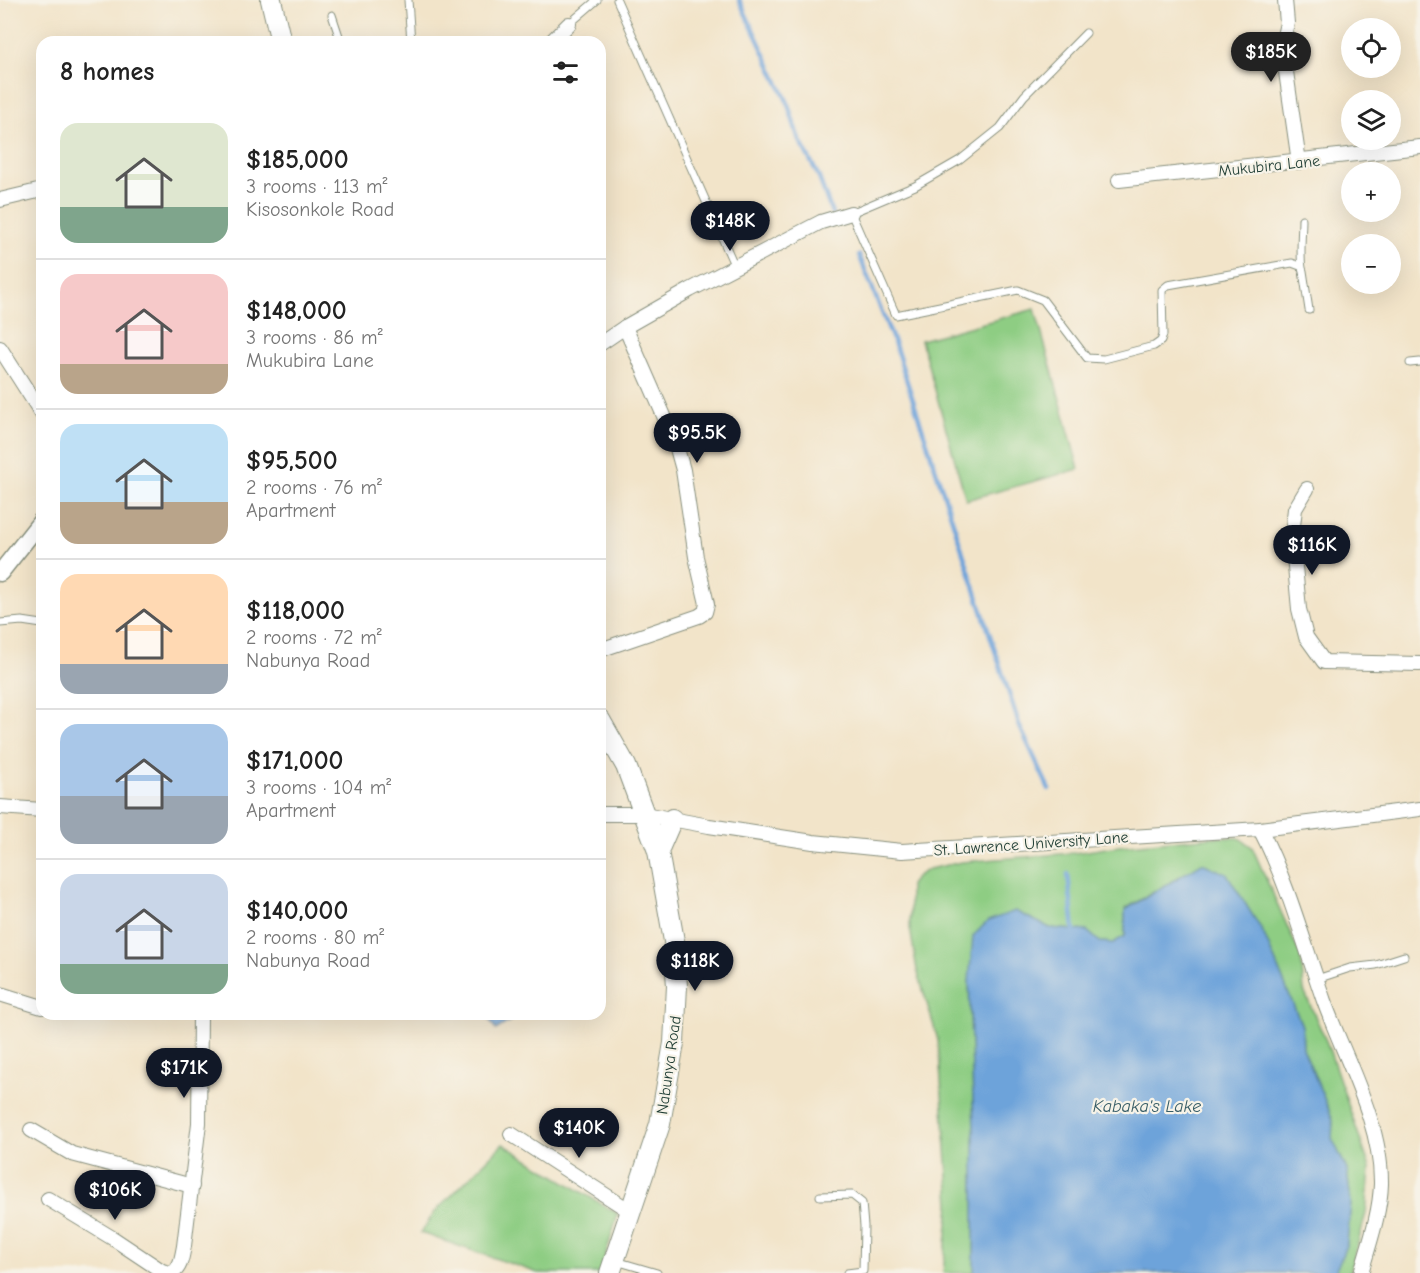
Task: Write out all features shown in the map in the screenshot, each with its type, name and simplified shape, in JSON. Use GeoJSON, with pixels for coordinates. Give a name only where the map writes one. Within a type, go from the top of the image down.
{"type":"FeatureCollection","features":[{"type":"Feature","properties":{"kind":"main road"},"geometry":{"type":"LineString","coordinates":[[271,0],[280,36]]}},
{"type":"Feature","properties":{"kind":"main road","name":"Nabunya Road"},"geometry":{"type":"LineString","coordinates":[[606,731],[626,766],[658,851],[674,941],[677,986],[674,1043],[660,1124],[612,1267]]}},
{"type":"Feature","properties":{"kind":"main road"},"geometry":{"type":"LineString","coordinates":[[658,851],[672,819]]}},
{"type":"Feature","properties":{"kind":"street"},"geometry":{"type":"LineString","coordinates":[[1285,0],[1287,24],[1282,44],[1299,162]]}},
{"type":"Feature","properties":{"kind":"street"},"geometry":{"type":"LineString","coordinates":[[557,36],[569,24]]}},
{"type":"Feature","properties":{"kind":"street","name":"Mukubira Lane"},"geometry":{"type":"LineString","coordinates":[[1119,180],[1420,147]]}},
{"type":"Feature","properties":{"kind":"street"},"geometry":{"type":"LineString","coordinates":[[0,200],[36,191]]}},
{"type":"Feature","properties":{"kind":"street"},"geometry":{"type":"LineString","coordinates":[[606,340],[690,290],[821,222],[852,213]]}},
{"type":"Feature","properties":{"kind":"street"},"geometry":{"type":"LineString","coordinates":[[606,648],[699,616],[705,612],[707,604],[675,441],[625,327]]}},
{"type":"Feature","properties":{"kind":"street"},"geometry":{"type":"LineString","coordinates":[[0,348],[36,405]]}},
{"type":"Feature","properties":{"kind":"street"},"geometry":{"type":"LineString","coordinates":[[1307,489],[1296,509],[1292,534],[1299,609],[1306,637],[1324,662],[1420,663]]}},
{"type":"Feature","properties":{"kind":"street"},"geometry":{"type":"LineString","coordinates":[[0,573],[36,528]]}},
{"type":"Feature","properties":{"kind":"street"},"geometry":{"type":"LineString","coordinates":[[0,807],[36,810]]}},
{"type":"Feature","properties":{"kind":"street","name":"St. Lawrence University Lane"},"geometry":{"type":"LineString","coordinates":[[606,814],[644,814],[813,843],[902,852],[1260,830],[1420,809]]}},
{"type":"Feature","properties":{"kind":"street"},"geometry":{"type":"LineString","coordinates":[[1260,830],[1271,850],[1324,1001],[1367,1109],[1381,1183],[1375,1224],[1362,1273]]}},
{"type":"Feature","properties":{"kind":"street"},"geometry":{"type":"LineString","coordinates":[[0,994],[36,1005]]}},
{"type":"Feature","properties":{"kind":"street"},"geometry":{"type":"LineString","coordinates":[[48,1199],[162,1271],[172,1273],[177,1271],[192,1186],[199,1123],[200,1020]]}},
{"type":"Feature","properties":{"kind":"street"},"geometry":{"type":"LineString","coordinates":[[31,1130],[72,1154],[192,1186]]}},
{"type":"Feature","properties":{"kind":"street"},"geometry":{"type":"LineString","coordinates":[[511,1134],[630,1211]]}},
{"type":"Feature","properties":{"kind":"lane"},"geometry":{"type":"LineString","coordinates":[[408,0],[411,36]]}},
{"type":"Feature","properties":{"kind":"lane"},"geometry":{"type":"LineString","coordinates":[[569,24],[597,0]]}},
{"type":"Feature","properties":{"kind":"lane"},"geometry":{"type":"LineString","coordinates":[[617,0],[735,267]]}},
{"type":"Feature","properties":{"kind":"lane"},"geometry":{"type":"LineString","coordinates":[[332,15],[339,36]]}},
{"type":"Feature","properties":{"kind":"lane"},"geometry":{"type":"LineString","coordinates":[[1086,33],[1024,96],[1000,128],[960,160],[915,186],[852,213],[896,315],[1018,290],[1043,300],[1087,358],[1104,359],[1154,346],[1161,341],[1163,335],[1162,290],[1168,285],[1292,263],[1300,266]]}},
{"type":"Feature","properties":{"kind":"lane"},"geometry":{"type":"LineString","coordinates":[[1302,219],[1300,266],[1303,271],[1309,310]]}},
{"type":"Feature","properties":{"kind":"lane"},"geometry":{"type":"LineString","coordinates":[[1410,363],[1420,362]]}},
{"type":"Feature","properties":{"kind":"lane"},"geometry":{"type":"LineString","coordinates":[[0,623],[22,621],[36,623]]}},
{"type":"Feature","properties":{"kind":"lane"},"geometry":{"type":"LineString","coordinates":[[1317,979],[1350,968],[1376,965],[1404,956]]}},
{"type":"Feature","properties":{"kind":"lane"},"geometry":{"type":"LineString","coordinates":[[820,1196],[852,1195],[862,1203],[864,1226],[862,1271],[848,1273]]}},
{"type":"Feature","properties":{"kind":"lane"},"geometry":{"type":"LineString","coordinates":[[612,1267],[657,1273]]}},
{"type":"Feature","properties":{"kind":"green space"},"geometry":{"type":"Polygon","coordinates":[[[1035,309],[1079,469],[966,500],[921,340],[1035,309]]]}},
{"type":"Feature","properties":{"kind":"green space"},"geometry":{"type":"Polygon","coordinates":[[[1212,837],[1239,838],[1252,847],[1301,957],[1304,991],[1327,1043],[1370,1168],[1366,1213],[1350,1273],[1334,1273],[1347,1243],[1351,1203],[1347,1170],[1332,1138],[1333,1120],[1303,1048],[1302,1026],[1263,932],[1227,874],[1202,863],[1125,909],[1125,936],[1113,943],[1100,942],[1087,931],[1050,928],[1015,911],[969,981],[974,1129],[974,1273],[943,1273],[950,1204],[938,1040],[917,970],[910,928],[910,885],[917,876],[929,869],[961,862],[1074,853],[1212,837]]]}},
{"type":"Feature","properties":{"kind":"green space"},"geometry":{"type":"Polygon","coordinates":[[[503,1144],[618,1214],[600,1273],[538,1273],[421,1233],[434,1213],[503,1144]]]}},
{"type":"Feature","properties":{"kind":"water","name":"Kabaka's Lake"},"geometry":{"type":"Polygon","coordinates":[[[1202,863],[1227,874],[1263,932],[1302,1026],[1303,1048],[1333,1120],[1332,1138],[1347,1170],[1351,1203],[1347,1243],[1335,1273],[974,1273],[974,1129],[969,981],[973,936],[988,921],[1015,911],[1050,928],[1087,931],[1100,942],[1113,943],[1125,936],[1125,910],[1202,863]]]}},
{"type":"Feature","properties":{"kind":"water"},"geometry":{"type":"Polygon","coordinates":[[[490,1020],[511,1020],[496,1030],[490,1020]]]}},
{"type":"Feature","properties":{"kind":"waterway"},"geometry":{"type":"LineString","coordinates":[[739,0],[787,101],[798,137],[818,175],[832,213]]}},
{"type":"Feature","properties":{"kind":"waterway"},"geometry":{"type":"LineString","coordinates":[[859,255],[895,345],[1020,727],[1049,789]]}},
{"type":"Feature","properties":{"kind":"waterway"},"geometry":{"type":"LineString","coordinates":[[1068,874],[1074,930]]}}]}
